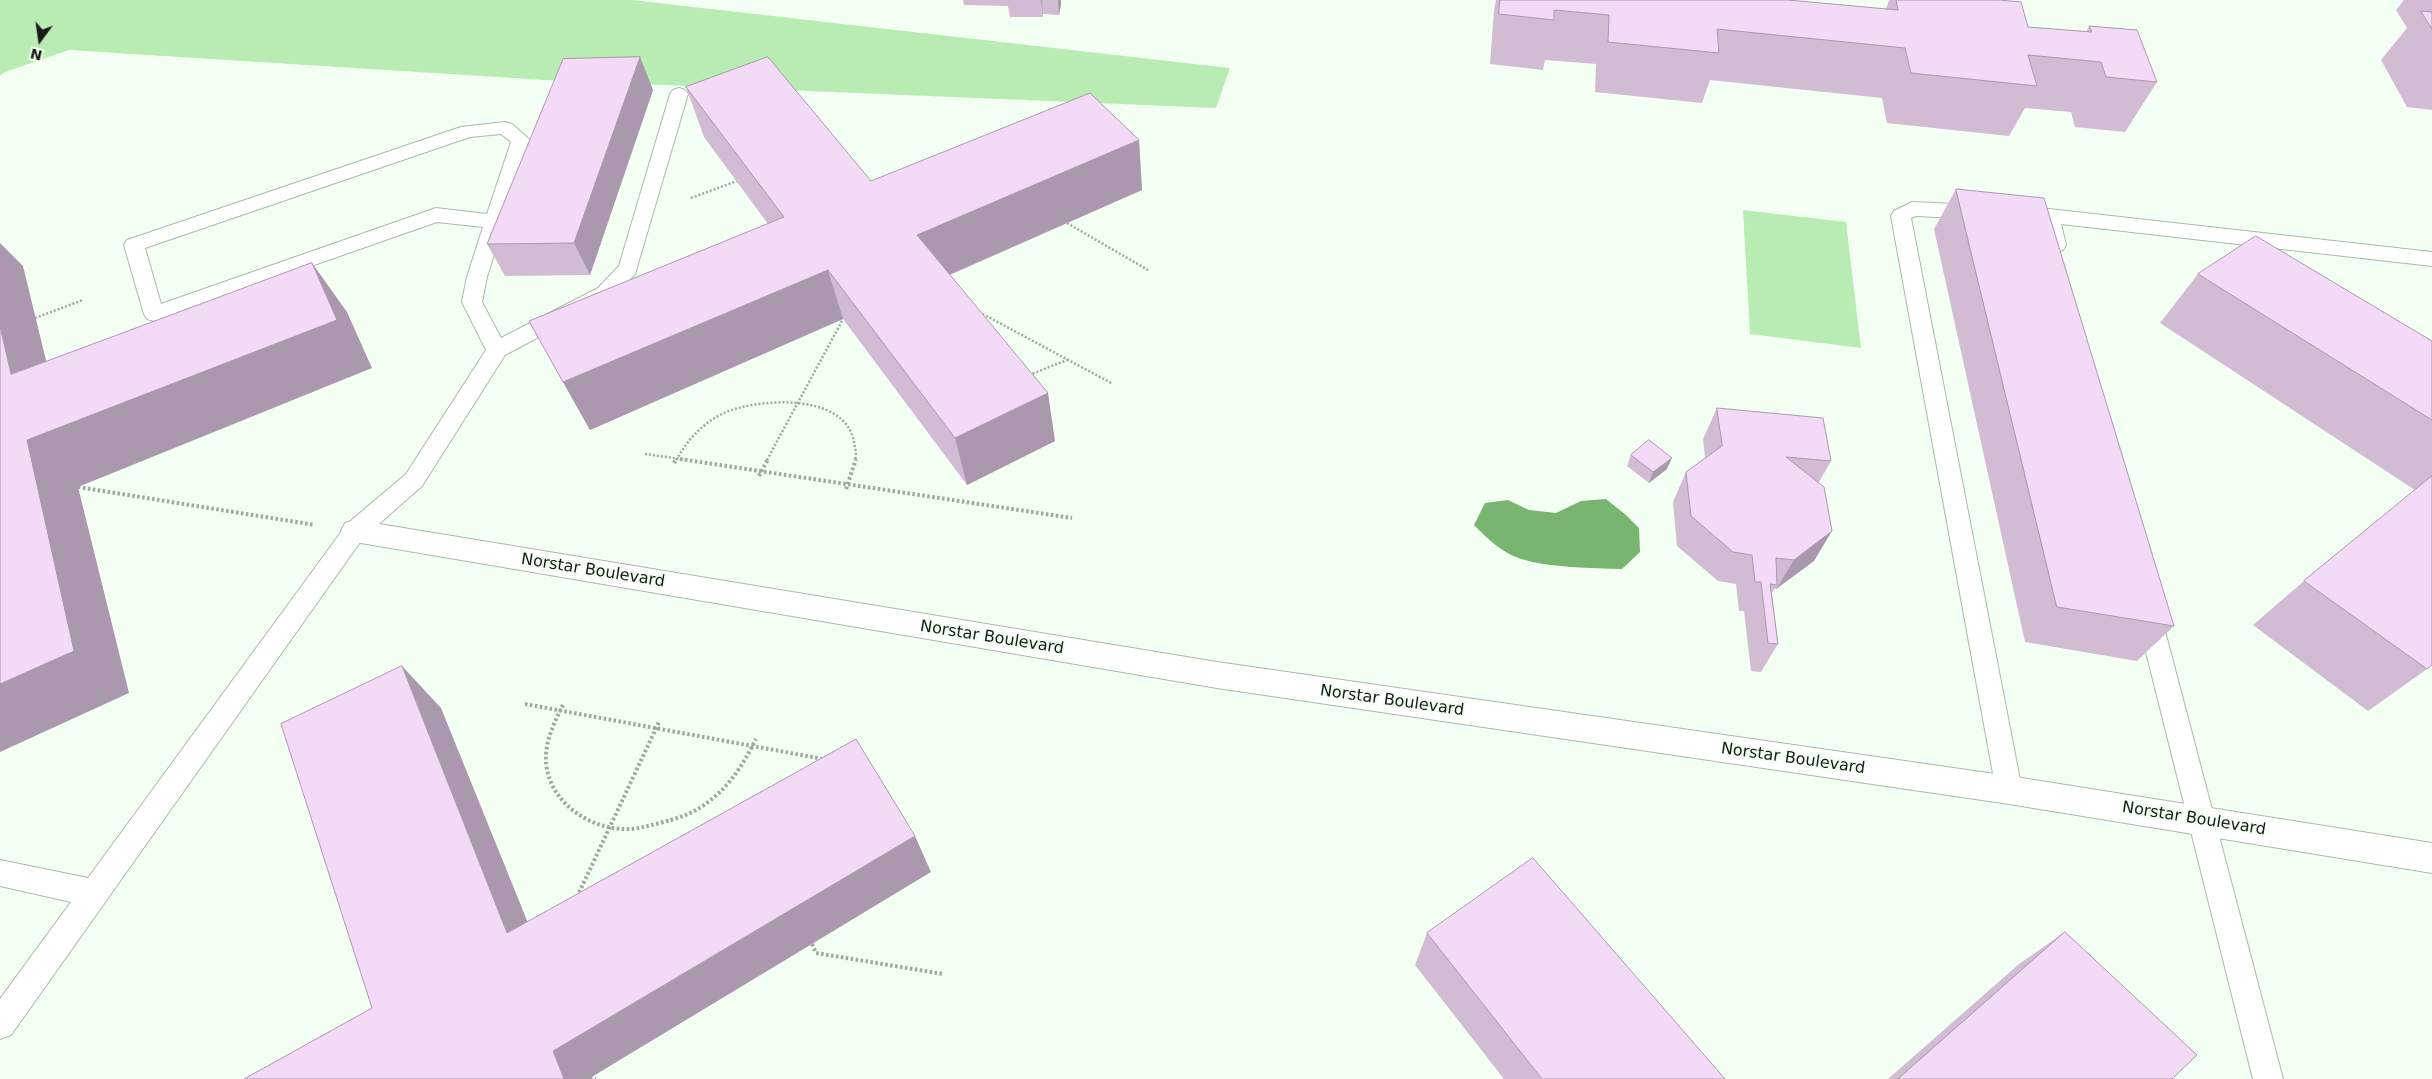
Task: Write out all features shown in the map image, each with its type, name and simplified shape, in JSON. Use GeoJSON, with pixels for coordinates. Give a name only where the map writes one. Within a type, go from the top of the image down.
{"type":"FeatureCollection","features":[{"type":"Feature","properties":{"kind":"street","name":"Norstar Boulevard"},"geometry":{"type":"LineString","coordinates":[[355,531],[1217,676],[2009,790],[2200,819],[2432,858]]}},
{"type":"Feature","properties":{"kind":"lane"},"geometry":{"type":"LineString","coordinates":[[0,1024],[355,531],[414,480],[497,350],[605,293],[628,269],[679,94]]}},
{"type":"Feature","properties":{"kind":"lane"},"geometry":{"type":"LineString","coordinates":[[496,222],[436,215],[154,314],[134,245],[468,131],[505,128],[521,140],[496,222],[477,277],[472,302],[497,350]]}},
{"type":"Feature","properties":{"kind":"lane"},"geometry":{"type":"LineString","coordinates":[[2000,213],[1912,209],[1901,216],[2009,790]]}},
{"type":"Feature","properties":{"kind":"lane"},"geometry":{"type":"LineString","coordinates":[[2061,264],[2039,215],[2432,258]]}},
{"type":"Feature","properties":{"kind":"lane"},"geometry":{"type":"LineString","coordinates":[[2143,589],[2200,819],[2268,1079]]}},
{"type":"Feature","properties":{"kind":"lane"},"geometry":{"type":"LineString","coordinates":[[0,873],[93,893]]}},
{"type":"Feature","properties":{"kind":"path"},"geometry":{"type":"LineString","coordinates":[[691,198],[737,181]]}},
{"type":"Feature","properties":{"kind":"path"},"geometry":{"type":"LineString","coordinates":[[1067,223],[1148,270]]}},
{"type":"Feature","properties":{"kind":"path"},"geometry":{"type":"LineString","coordinates":[[35,318],[83,300]]}},
{"type":"Feature","properties":{"kind":"path"},"geometry":{"type":"LineString","coordinates":[[972,308],[1113,384]]}},
{"type":"Feature","properties":{"kind":"path"},"geometry":{"type":"LineString","coordinates":[[759,476],[843,319]]}},
{"type":"Feature","properties":{"kind":"path"},"geometry":{"type":"LineString","coordinates":[[1025,376],[1068,360]]}},
{"type":"Feature","properties":{"kind":"path"},"geometry":{"type":"LineString","coordinates":[[674,463],[699,428],[721,414],[736,407],[766,400],[798,401],[824,408],[840,419],[849,430],[858,454],[846,490]]}},
{"type":"Feature","properties":{"kind":"path"},"geometry":{"type":"LineString","coordinates":[[645,454],[1072,518]]}},
{"type":"Feature","properties":{"kind":"path"},"geometry":{"type":"LineString","coordinates":[[78,487],[355,531]]}},
{"type":"Feature","properties":{"kind":"path"},"geometry":{"type":"LineString","coordinates":[[525,704],[828,760]]}},
{"type":"Feature","properties":{"kind":"path"},"geometry":{"type":"LineString","coordinates":[[562,705],[548,735],[545,767],[560,802],[581,816],[600,825],[624,829],[685,816],[721,791],[744,762],[756,739]]}},
{"type":"Feature","properties":{"kind":"path"},"geometry":{"type":"LineString","coordinates":[[574,904],[659,722]]}},
{"type":"Feature","properties":{"kind":"path"},"geometry":{"type":"LineString","coordinates":[[812,944],[816,953],[944,974]]}},
{"type":"Feature","properties":{"kind":"path"},"geometry":{"type":"LineString","coordinates":[[590,1078],[596,1079]]}},
{"type":"Feature","properties":{"kind":"shaded area"},"geometry":{"type":"Polygon","coordinates":[[[0,0],[632,0],[1230,68],[1216,108],[544,80],[69,50],[5,72],[0,76],[0,0]]]}},
{"type":"Feature","properties":{"kind":"shaded area"},"geometry":{"type":"Polygon","coordinates":[[[1743,210],[1846,222],[1861,348],[1750,334],[1743,210]]]}},
{"type":"Feature","properties":{"kind":"shaded area"},"geometry":{"type":"Polygon","coordinates":[[[1606,499],[1639,528],[1640,552],[1622,569],[1558,566],[1521,559],[1501,549],[1474,525],[1485,503],[1508,500],[1529,510],[1556,513],[1581,501],[1606,499]]]}},
{"type":"Feature","properties":{"kind":"building"},"geometry":{"type":"Polygon","coordinates":[[[1500,0],[1788,0],[1898,10],[1896,0],[1999,0],[2021,2],[2028,27],[2092,32],[2089,26],[2137,30],[2157,82],[2106,77],[2101,62],[2028,55],[2037,86],[1911,73],[1905,48],[1717,29],[1719,53],[1608,42],[1609,15],[1554,10],[1554,20],[1499,14],[1500,0]]]}},
{"type":"Feature","properties":{"kind":"building"},"geometry":{"type":"Polygon","coordinates":[[[2421,11],[2432,12],[2432,29],[2421,11]]]}},
{"type":"Feature","properties":{"kind":"building"},"geometry":{"type":"Polygon","coordinates":[[[640,57],[574,243],[487,244],[563,59],[640,57]]]}},
{"type":"Feature","properties":{"kind":"building"},"geometry":{"type":"Polygon","coordinates":[[[768,57],[871,181],[1090,93],[1139,140],[917,235],[1048,393],[955,438],[828,270],[563,382],[529,321],[784,217],[686,87],[768,57]]]}},
{"type":"Feature","properties":{"kind":"building"},"geometry":{"type":"Polygon","coordinates":[[[1956,189],[2044,198],[2174,626],[2057,607],[1956,189]]]}},
{"type":"Feature","properties":{"kind":"building"},"geometry":{"type":"Polygon","coordinates":[[[2256,236],[2432,341],[2432,420],[2198,274],[2256,236]]]}},
{"type":"Feature","properties":{"kind":"building"},"geometry":{"type":"Polygon","coordinates":[[[312,263],[337,320],[27,440],[74,651],[0,684],[0,326],[11,374],[312,263]]]}},
{"type":"Feature","properties":{"kind":"building"},"geometry":{"type":"Polygon","coordinates":[[[1717,408],[1823,418],[1831,461],[1786,457],[1824,487],[1832,531],[1794,560],[1776,558],[1777,585],[1770,584],[1778,644],[1768,643],[1761,582],[1755,582],[1752,555],[1733,552],[1691,516],[1686,472],[1722,446],[1717,408]]]}},
{"type":"Feature","properties":{"kind":"building"},"geometry":{"type":"Polygon","coordinates":[[[1649,440],[1672,458],[1653,472],[1631,455],[1649,440]]]}},
{"type":"Feature","properties":{"kind":"building"},"geometry":{"type":"Polygon","coordinates":[[[2432,476],[2432,665],[2427,669],[2304,581],[2432,476]]]}},
{"type":"Feature","properties":{"kind":"building"},"geometry":{"type":"Polygon","coordinates":[[[402,666],[507,933],[856,739],[915,836],[553,1051],[564,1079],[244,1079],[372,1008],[281,724],[402,666]]]}},
{"type":"Feature","properties":{"kind":"building"},"geometry":{"type":"Polygon","coordinates":[[[1533,858],[1725,1079],[1542,1079],[1427,933],[1533,858]]]}},
{"type":"Feature","properties":{"kind":"building"},"geometry":{"type":"Polygon","coordinates":[[[2065,932],[2197,1055],[2172,1079],[1898,1079],[2065,932]]]}}]}
